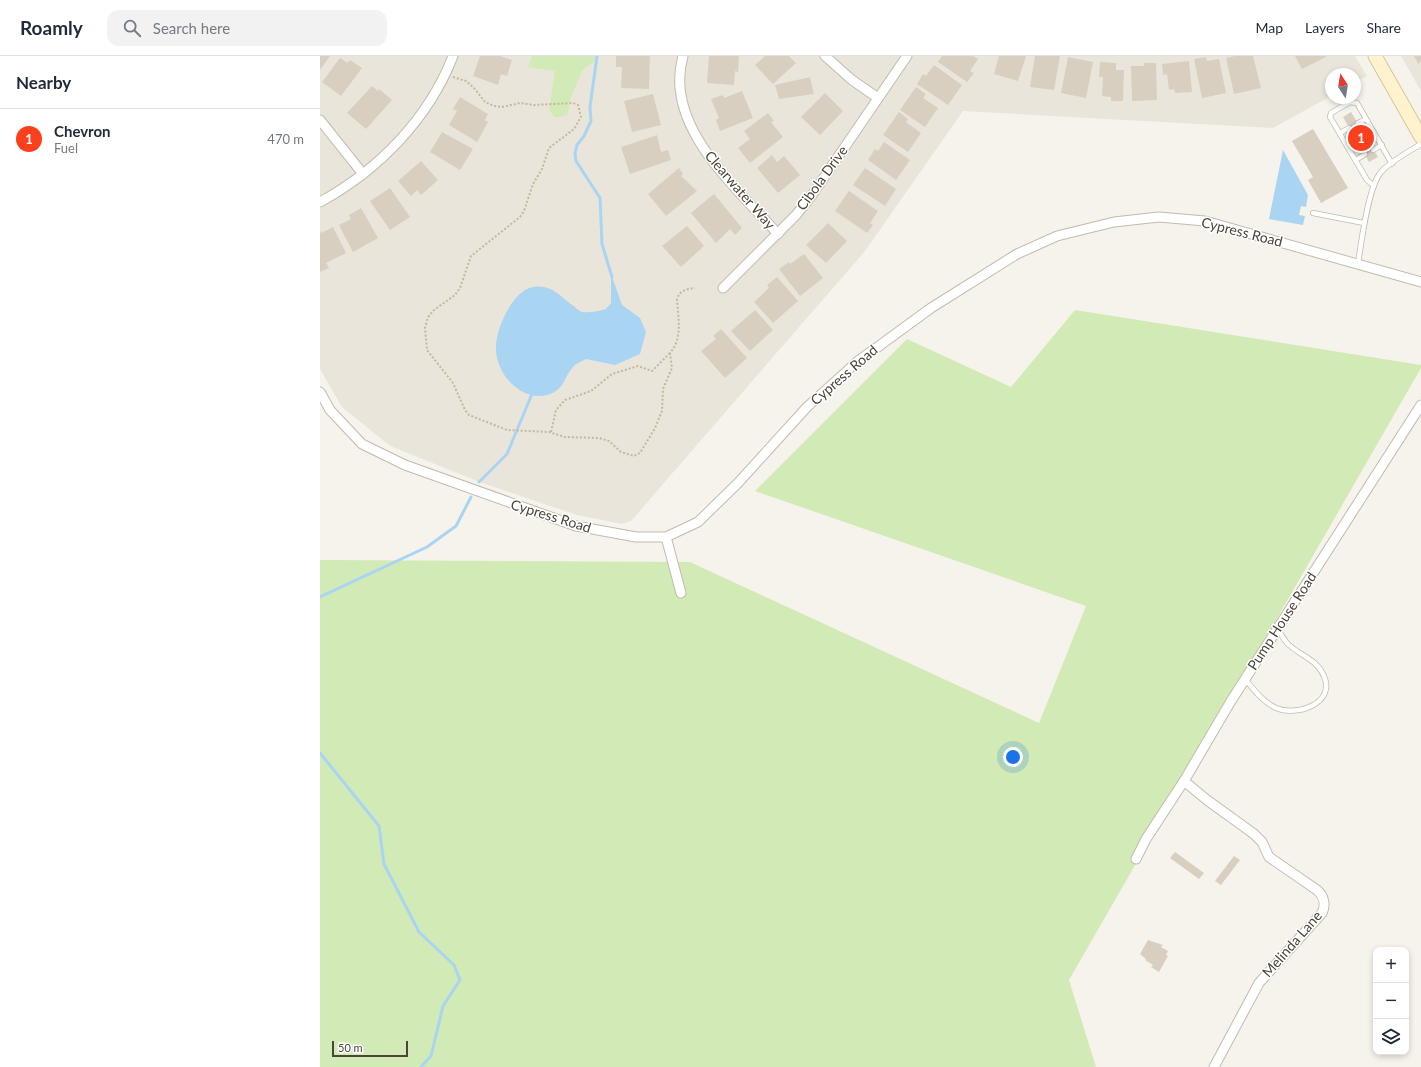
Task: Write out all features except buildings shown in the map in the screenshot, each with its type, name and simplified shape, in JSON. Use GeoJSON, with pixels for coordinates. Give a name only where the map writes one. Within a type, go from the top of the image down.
{"type":"FeatureCollection","features":[{"type":"Feature","properties":{"kind":"street"},"geometry":{"type":"LineString","coordinates":[[320,202],[352,182],[392,150],[420,116],[446,74],[453,56]]}},
{"type":"Feature","properties":{"kind":"street","name":"Clearwater Way"},"geometry":{"type":"LineString","coordinates":[[683,56],[680,66],[681,94],[689,124],[702,147],[716,166],[778,234]]}},
{"type":"Feature","properties":{"kind":"street"},"geometry":{"type":"LineString","coordinates":[[825,56],[852,80],[878,98]]}},
{"type":"Feature","properties":{"kind":"street","name":"Cibola Drive"},"geometry":{"type":"LineString","coordinates":[[723,288],[778,234],[812,194],[907,56]]}},
{"type":"Feature","properties":{"kind":"street"},"geometry":{"type":"LineString","coordinates":[[1375,56],[1421,137]]}},
{"type":"Feature","properties":{"kind":"street"},"geometry":{"type":"LineString","coordinates":[[320,120],[363,174]]}},
{"type":"Feature","properties":{"kind":"street","name":"Cypress Road"},"geometry":{"type":"LineString","coordinates":[[320,392],[330,410],[362,444],[405,465],[576,526],[636,537],[666,537],[698,522],[738,483],[807,408],[858,362],[931,308],[1017,254],[1058,236],[1114,222],[1159,218],[1205,221],[1421,282]]}},
{"type":"Feature","properties":{"kind":"street","name":"Pump House Road"},"geometry":{"type":"LineString","coordinates":[[1136,859],[1146,839],[1184,781],[1244,679],[1421,405]]}},
{"type":"Feature","properties":{"kind":"street"},"geometry":{"type":"LineString","coordinates":[[666,537],[681,593]]}},
{"type":"Feature","properties":{"kind":"street","name":"Melinda Lane"},"geometry":{"type":"LineString","coordinates":[[1184,781],[1207,800],[1254,834],[1262,842],[1269,857],[1317,890],[1322,896],[1324,904],[1322,913],[1259,983],[1214,1067]]}},
{"type":"Feature","properties":{"kind":"lane"},"geometry":{"type":"LineString","coordinates":[[1374,186],[1367,180],[1330,117],[1331,113],[1350,102],[1357,103],[1392,164]]}},
{"type":"Feature","properties":{"kind":"lane"},"geometry":{"type":"LineString","coordinates":[[1358,123],[1366,119]]}},
{"type":"Feature","properties":{"kind":"lane"},"geometry":{"type":"LineString","coordinates":[[1340,133],[1349,128]]}},
{"type":"Feature","properties":{"kind":"lane"},"geometry":{"type":"LineString","coordinates":[[1365,135],[1373,131]]}},
{"type":"Feature","properties":{"kind":"lane"},"geometry":{"type":"LineString","coordinates":[[1347,146],[1357,141]]}},
{"type":"Feature","properties":{"kind":"lane"},"geometry":{"type":"LineString","coordinates":[[1358,265],[1364,223],[1374,186],[1380,173],[1421,144]]}},
{"type":"Feature","properties":{"kind":"lane"},"geometry":{"type":"LineString","coordinates":[[1374,150],[1382,145]]}},
{"type":"Feature","properties":{"kind":"lane"},"geometry":{"type":"LineString","coordinates":[[1356,160],[1365,154]]}},
{"type":"Feature","properties":{"kind":"lane"},"geometry":{"type":"LineString","coordinates":[[1313,213],[1364,223]]}},
{"type":"Feature","properties":{"kind":"lane"},"geometry":{"type":"LineString","coordinates":[[1244,679],[1265,702],[1289,712],[1311,707],[1324,693],[1327,684],[1321,669],[1315,661],[1287,644],[1277,629]]}},
{"type":"Feature","properties":{"kind":"path"},"geometry":{"type":"LineString","coordinates":[[453,77],[466,81],[474,88],[485,102],[494,106],[502,107],[520,103],[534,105],[572,103],[578,105],[581,116],[574,129],[549,148],[542,169],[533,184],[524,211],[520,217],[471,256],[464,270],[460,288],[455,295],[431,314],[425,328],[427,350],[448,374],[465,410],[469,415],[507,430],[551,432],[564,437],[599,438],[609,441],[621,452],[634,456],[640,453],[655,428],[662,411],[663,389],[672,368],[670,353]]}},
{"type":"Feature","properties":{"kind":"path"},"geometry":{"type":"LineString","coordinates":[[551,432],[556,410],[565,400],[591,391],[612,374],[638,366],[652,371],[676,345],[679,336],[677,299],[679,294],[685,290],[695,288]]}},
{"type":"Feature","properties":{"kind":"shaded area"},"geometry":{"type":"Polygon","coordinates":[[[320,56],[1355,56],[1367,76],[1361,79],[1361,68],[1325,68],[1325,99],[1273,128],[963,111],[865,251],[631,521],[622,524],[577,515],[482,483],[390,446],[342,407],[320,369],[320,56]]]}},
{"type":"Feature","properties":{"kind":"shaded area"},"geometry":{"type":"Polygon","coordinates":[[[1401,56],[1421,56],[1421,91],[1401,56]]]}},
{"type":"Feature","properties":{"kind":"green space"},"geometry":{"type":"Polygon","coordinates":[[[532,56],[595,56],[594,61],[582,71],[571,97],[567,115],[554,117],[549,109],[555,71],[528,67],[532,56]]]}},
{"type":"Feature","properties":{"kind":"green space"},"geometry":{"type":"Polygon","coordinates":[[[1075,310],[1421,365],[1421,368],[1069,980],[1096,1067],[320,1067],[320,560],[690,562],[1039,723],[1086,606],[755,491],[907,339],[1011,387],[1075,310]]]}},
{"type":"Feature","properties":{"kind":"water"},"geometry":{"type":"Polygon","coordinates":[[[1283,150],[1308,195],[1306,207],[1301,206],[1299,215],[1305,216],[1303,225],[1269,219],[1283,150]]]}},
{"type":"Feature","properties":{"kind":"water"},"geometry":{"type":"Polygon","coordinates":[[[611,274],[622,305],[640,318],[646,332],[640,354],[615,365],[586,359],[571,369],[558,390],[547,395],[537,396],[527,394],[511,383],[504,375],[499,365],[496,345],[499,329],[507,310],[519,295],[533,287],[545,287],[559,294],[582,312],[606,309],[611,303],[611,274]]]}},
{"type":"Feature","properties":{"kind":"waterway"},"geometry":{"type":"LineString","coordinates":[[597,56],[590,107],[591,121],[584,136],[577,145],[575,154],[576,161],[600,198],[602,244],[612,277]]}},
{"type":"Feature","properties":{"kind":"waterway"},"geometry":{"type":"LineString","coordinates":[[479,482],[507,454],[532,394]]}},
{"type":"Feature","properties":{"kind":"waterway"},"geometry":{"type":"LineString","coordinates":[[320,597],[427,547],[456,526],[471,497]]}},
{"type":"Feature","properties":{"kind":"waterway"},"geometry":{"type":"LineString","coordinates":[[320,753],[379,826],[384,864],[419,932],[454,965],[460,980],[443,1006],[431,1056],[421,1067]]}},
{"type":"Feature","properties":{"kind":"place","name":"Chevron"},"geometry":{"type":"Point","coordinates":[1361,138]}}]}
